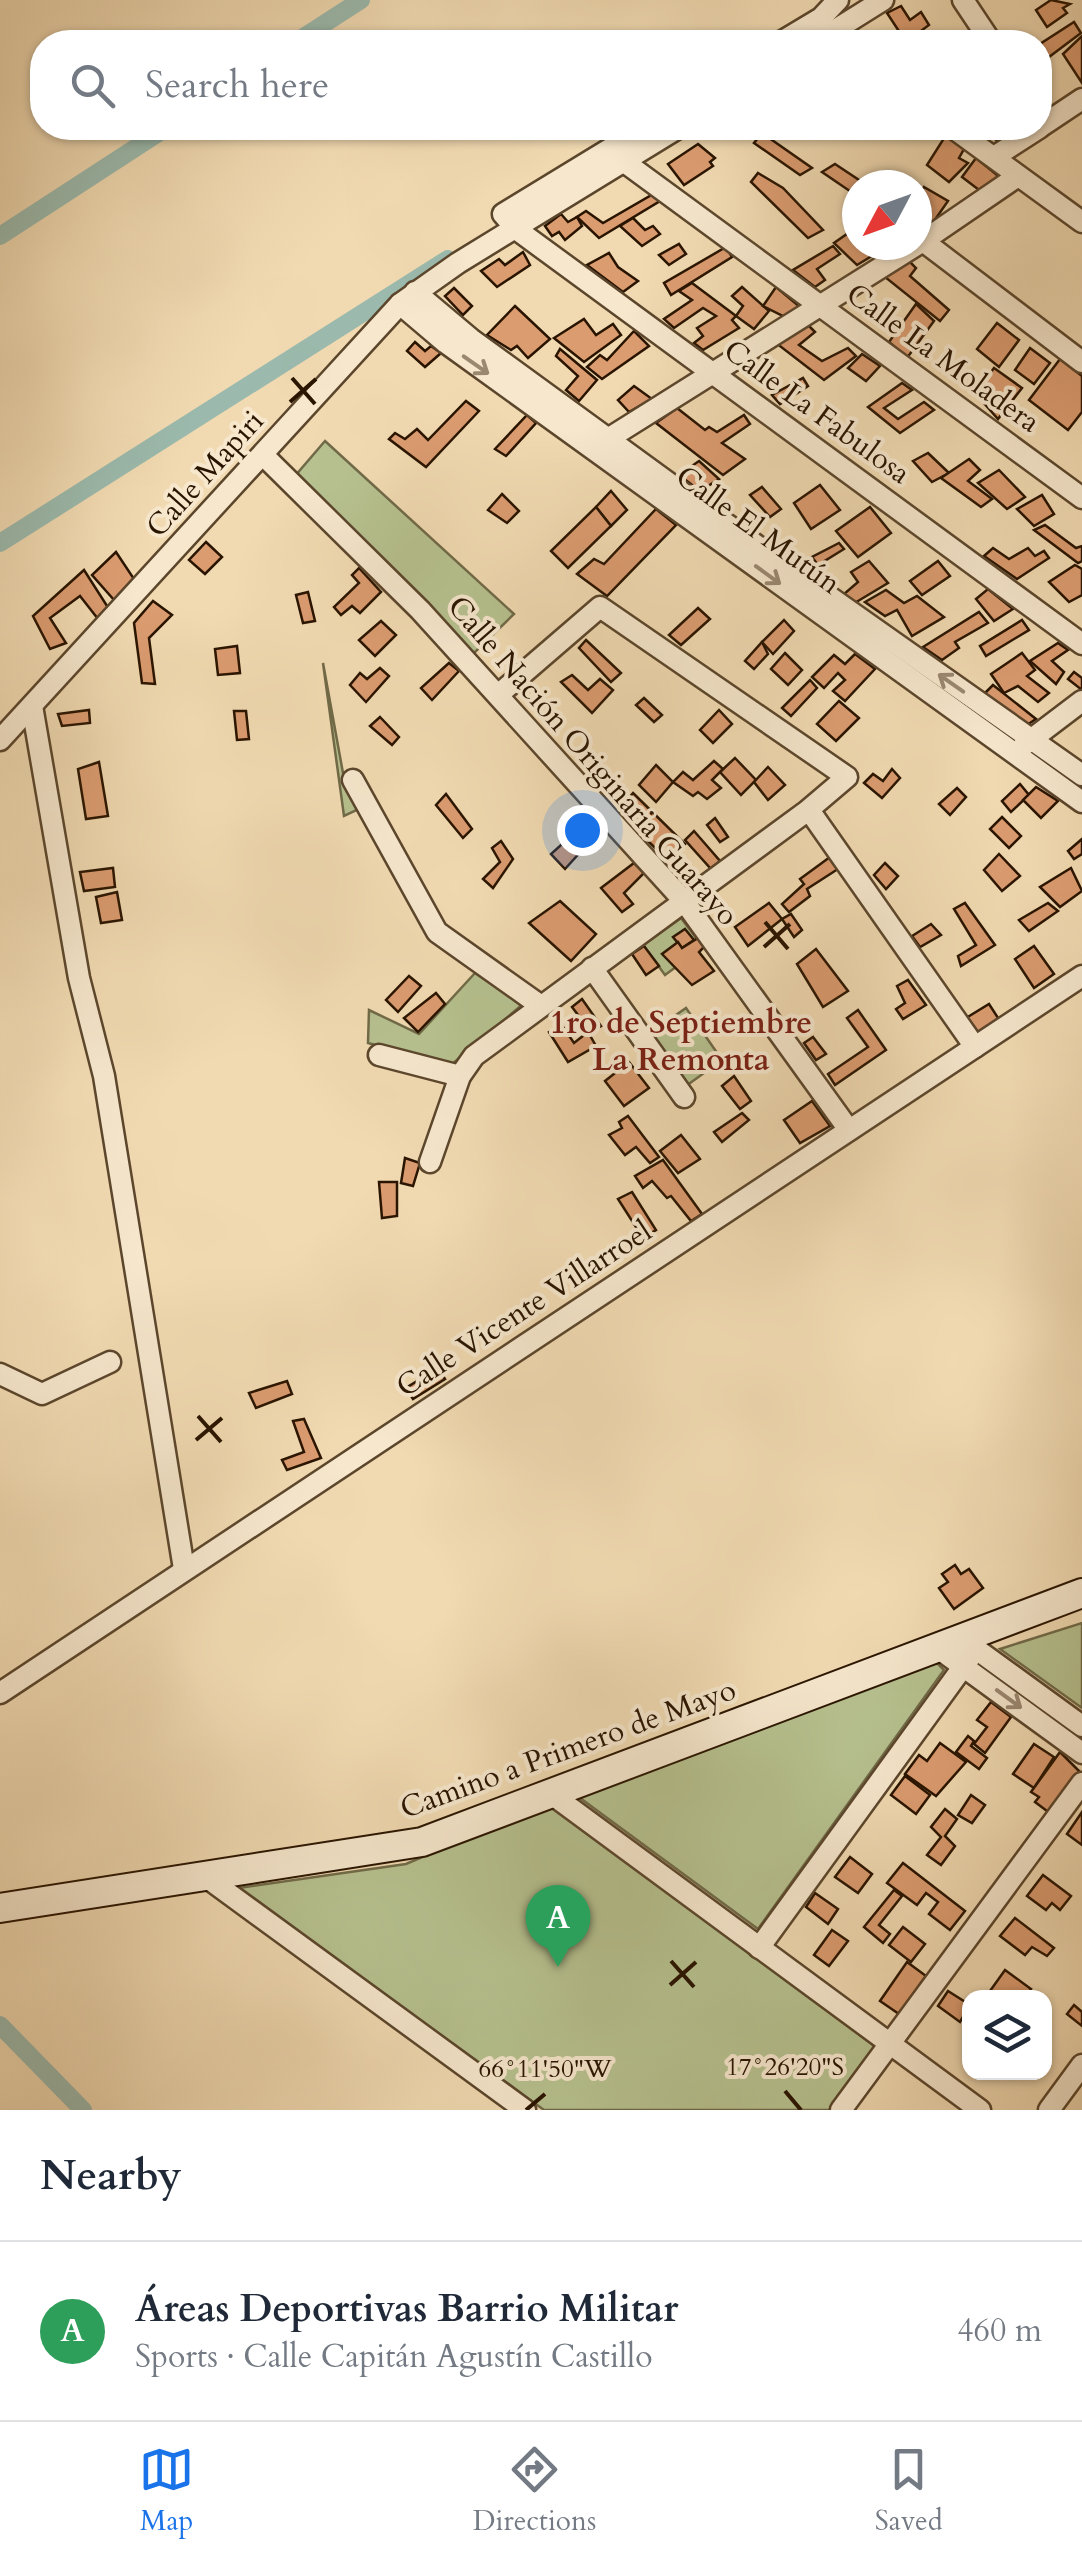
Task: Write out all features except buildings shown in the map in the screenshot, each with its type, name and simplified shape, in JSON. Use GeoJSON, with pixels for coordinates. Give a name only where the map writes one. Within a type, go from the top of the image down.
{"type":"FeatureCollection","features":[{"type":"Feature","properties":{"kind":"main road","name":"Camino a Primero de Mayo"},"geometry":{"type":"LineString","coordinates":[[0,1908],[422,1842],[935,1646],[969,1649],[1082,1593]]}},
{"type":"Feature","properties":{"kind":"street"},"geometry":{"type":"LineString","coordinates":[[840,30],[882,0]]}},
{"type":"Feature","properties":{"kind":"street"},"geometry":{"type":"LineString","coordinates":[[963,0],[983,30]]}},
{"type":"Feature","properties":{"kind":"street"},"geometry":{"type":"LineString","coordinates":[[798,30],[838,1]]}},
{"type":"Feature","properties":{"kind":"street"},"geometry":{"type":"LineString","coordinates":[[1052,117],[1082,100]]}},
{"type":"Feature","properties":{"kind":"street"},"geometry":{"type":"LineString","coordinates":[[516,229],[503,214],[624,140]]}},
{"type":"Feature","properties":{"kind":"street","name":"Calle Mapiri"},"geometry":{"type":"LineString","coordinates":[[0,740],[407,298],[658,140]]}},
{"type":"Feature","properties":{"kind":"street"},"geometry":{"type":"LineString","coordinates":[[969,140],[1082,222]]}},
{"type":"Feature","properties":{"kind":"street"},"geometry":{"type":"LineString","coordinates":[[994,158],[1018,140]]}},
{"type":"Feature","properties":{"kind":"street","name":"Calle La Moladera"},"geometry":{"type":"LineString","coordinates":[[623,161],[1082,498]]}},
{"type":"Feature","properties":{"kind":"street"},"geometry":{"type":"LineString","coordinates":[[932,235],[1018,176]]}},
{"type":"Feature","properties":{"kind":"street","name":"Calle La Fabulosa"},"geometry":{"type":"LineString","coordinates":[[516,229],[1082,644]]}},
{"type":"Feature","properties":{"kind":"street"},"geometry":{"type":"LineString","coordinates":[[932,248],[1082,362]]}},
{"type":"Feature","properties":{"kind":"street"},"geometry":{"type":"LineString","coordinates":[[610,437],[892,260]]}},
{"type":"Feature","properties":{"kind":"street","name":"Calle El Mutún"},"geometry":{"type":"LineString","coordinates":[[407,298],[610,437],[1022,746],[1082,802]]}},
{"type":"Feature","properties":{"kind":"street","name":"Calle El Mutún"},"geometry":{"type":"LineString","coordinates":[[407,298],[446,343],[1022,746],[1082,775]]}},
{"type":"Feature","properties":{"kind":"street","name":"Calle Nación Originaria Guarayo"},"geometry":{"type":"LineString","coordinates":[[263,454],[420,610],[684,900],[849,1130]]}},
{"type":"Feature","properties":{"kind":"street"},"geometry":{"type":"LineString","coordinates":[[430,1162],[460,1076],[474,1056],[809,810],[847,776],[600,606],[498,695]]}},
{"type":"Feature","properties":{"kind":"street"},"geometry":{"type":"LineString","coordinates":[[1022,746],[1082,701]]}},
{"type":"Feature","properties":{"kind":"street"},"geometry":{"type":"LineString","coordinates":[[32,706],[80,978],[104,1076],[184,1569]]}},
{"type":"Feature","properties":{"kind":"street"},"geometry":{"type":"LineString","coordinates":[[353,780],[436,932],[540,1006]]}},
{"type":"Feature","properties":{"kind":"street"},"geometry":{"type":"LineString","coordinates":[[809,810],[975,1047]]}},
{"type":"Feature","properties":{"kind":"street"},"geometry":{"type":"LineString","coordinates":[[592,968],[684,1097]]}},
{"type":"Feature","properties":{"kind":"street","name":"Calle Vicente Villarroel"},"geometry":{"type":"LineString","coordinates":[[0,1693],[1082,976]]}},
{"type":"Feature","properties":{"kind":"street"},"geometry":{"type":"LineString","coordinates":[[379,1055],[460,1076]]}},
{"type":"Feature","properties":{"kind":"street"},"geometry":{"type":"LineString","coordinates":[[0,1374],[42,1394],[110,1362]]}},
{"type":"Feature","properties":{"kind":"street"},"geometry":{"type":"LineString","coordinates":[[969,1649],[1082,1726]]}},
{"type":"Feature","properties":{"kind":"street"},"geometry":{"type":"LineString","coordinates":[[969,1649],[1082,1753]]}},
{"type":"Feature","properties":{"kind":"street"},"geometry":{"type":"LineString","coordinates":[[759,1948],[969,1649]]}},
{"type":"Feature","properties":{"kind":"street"},"geometry":{"type":"LineString","coordinates":[[841,2110],[1082,1783]]}},
{"type":"Feature","properties":{"kind":"street"},"geometry":{"type":"LineString","coordinates":[[550,1793],[980,2110]]}},
{"type":"Feature","properties":{"kind":"street"},"geometry":{"type":"LineString","coordinates":[[206,1877],[525,2110]]}},
{"type":"Feature","properties":{"kind":"street"},"geometry":{"type":"LineString","coordinates":[[1049,2110],[1082,2065]]}},
{"type":"Feature","properties":{"kind":"green space"},"geometry":{"type":"Polygon","coordinates":[[[325,441],[514,614],[473,654],[295,476],[325,441]]]}},
{"type":"Feature","properties":{"kind":"green space"},"geometry":{"type":"Polygon","coordinates":[[[323,663],[345,784],[359,809],[344,816],[323,663]]]}},
{"type":"Feature","properties":{"kind":"green space"},"geometry":{"type":"Polygon","coordinates":[[[681,918],[703,947],[665,975],[643,945],[681,918]]]}},
{"type":"Feature","properties":{"kind":"green space"},"geometry":{"type":"Polygon","coordinates":[[[475,973],[523,1004],[451,1065],[368,1043],[369,1010],[419,1034],[475,973]]]}},
{"type":"Feature","properties":{"kind":"green space"},"geometry":{"type":"Polygon","coordinates":[[[686,1008],[722,1060],[686,1086],[650,1033],[686,1008]]]}},
{"type":"Feature","properties":{"kind":"green space"},"geometry":{"type":"Polygon","coordinates":[[[1082,1623],[1082,1708],[1000,1649],[1082,1623]]]}},
{"type":"Feature","properties":{"kind":"green space"},"geometry":{"type":"Polygon","coordinates":[[[935,1661],[944,1670],[758,1929],[576,1795],[935,1661]]]}},
{"type":"Feature","properties":{"kind":"green space"},"geometry":{"type":"Polygon","coordinates":[[[547,1804],[875,2046],[829,2110],[544,2110],[238,1888],[406,1864],[547,1804]]]}},
{"type":"Feature","properties":{"kind":"waterway"},"geometry":{"type":"LineString","coordinates":[[315,30],[361,0]]}},
{"type":"Feature","properties":{"kind":"waterway"},"geometry":{"type":"LineString","coordinates":[[0,236],[148,140]]}},
{"type":"Feature","properties":{"kind":"waterway"},"geometry":{"type":"LineString","coordinates":[[0,543],[448,259]]}},
{"type":"Feature","properties":{"kind":"waterway"},"geometry":{"type":"LineString","coordinates":[[0,2025],[83,2110]]}},
{"type":"Feature","properties":{"kind":"place","name":"Áreas Deportivas Barrio Militar"},"geometry":{"type":"Point","coordinates":[558,1967]}},
{"type":"Feature","properties":{"kind":"district","name":"1ro de Septiembre La Remonta"},"geometry":{"type":"Point","coordinates":[681,1042]}}]}
